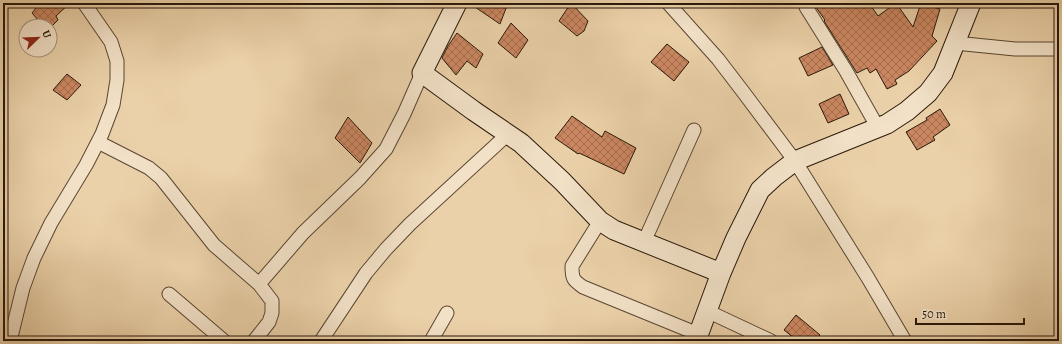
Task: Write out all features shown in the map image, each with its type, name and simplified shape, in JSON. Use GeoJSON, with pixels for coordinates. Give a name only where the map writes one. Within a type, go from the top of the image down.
{"type":"FeatureCollection","features":[{"type":"Feature","properties":{"kind":"street"},"geometry":{"type":"LineString","coordinates":[[10,341],[23,288],[34,258],[51,223],[98,142],[113,105],[117,80],[117,61],[111,42],[84,3]]}},
{"type":"Feature","properties":{"kind":"street"},"geometry":{"type":"LineString","coordinates":[[259,284],[303,233],[360,178],[386,149],[457,3]]}},
{"type":"Feature","properties":{"kind":"street"},"geometry":{"type":"LineString","coordinates":[[600,221],[572,266],[574,281],[583,287],[697,338],[721,273],[736,238],[760,190],[774,177],[795,162],[887,124],[928,93],[943,73],[971,3]]}},
{"type":"Feature","properties":{"kind":"street"},"geometry":{"type":"LineString","coordinates":[[668,4],[722,65],[795,162],[868,278],[905,341]]}},
{"type":"Feature","properties":{"kind":"street"},"geometry":{"type":"LineString","coordinates":[[806,7],[842,65],[878,128]]}},
{"type":"Feature","properties":{"kind":"street"},"geometry":{"type":"LineString","coordinates":[[955,43],[1015,48],[1059,48]]}},
{"type":"Feature","properties":{"kind":"street"},"geometry":{"type":"LineString","coordinates":[[422,73],[521,143],[562,181],[600,221],[614,230],[721,273]]}},
{"type":"Feature","properties":{"kind":"street"},"geometry":{"type":"LineString","coordinates":[[644,242],[694,130]]}},
{"type":"Feature","properties":{"kind":"street"},"geometry":{"type":"LineString","coordinates":[[321,341],[366,273],[386,249],[410,224],[508,134]]}},
{"type":"Feature","properties":{"kind":"street"},"geometry":{"type":"LineString","coordinates":[[98,142],[149,168],[161,178],[214,245],[259,284],[272,301],[272,313],[269,322],[254,341]]}},
{"type":"Feature","properties":{"kind":"street"},"geometry":{"type":"LineString","coordinates":[[168,294],[224,341]]}},
{"type":"Feature","properties":{"kind":"street"},"geometry":{"type":"LineString","coordinates":[[707,312],[771,341]]}},
{"type":"Feature","properties":{"kind":"street"},"geometry":{"type":"LineString","coordinates":[[430,341],[446,314]]}},
{"type":"Feature","properties":{"kind":"building"},"geometry":{"type":"Polygon","coordinates":[[[40,3],[70,3],[56,16],[57,18],[36,18],[32,13],[40,3]]]}},
{"type":"Feature","properties":{"kind":"building"},"geometry":{"type":"Polygon","coordinates":[[[469,3],[508,3],[500,24],[469,3]]]}},
{"type":"Feature","properties":{"kind":"building"},"geometry":{"type":"Polygon","coordinates":[[[571,3],[588,21],[584,31],[577,36],[559,21],[571,3]]]}},
{"type":"Feature","properties":{"kind":"building"},"geometry":{"type":"Polygon","coordinates":[[[813,3],[869,3],[878,16],[896,3],[913,27],[921,3],[940,9],[932,36],[937,41],[909,71],[895,80],[897,84],[887,89],[876,69],[870,73],[867,68],[857,73],[813,3]]]}},
{"type":"Feature","properties":{"kind":"building"},"geometry":{"type":"Polygon","coordinates":[[[511,23],[528,40],[516,58],[498,43],[511,23]]]}},
{"type":"Feature","properties":{"kind":"building"},"geometry":{"type":"Polygon","coordinates":[[[457,33],[483,54],[476,68],[467,61],[456,75],[442,58],[457,33]]]}},
{"type":"Feature","properties":{"kind":"building"},"geometry":{"type":"Polygon","coordinates":[[[667,44],[689,62],[674,81],[651,62],[667,44]]]}},
{"type":"Feature","properties":{"kind":"building"},"geometry":{"type":"Polygon","coordinates":[[[822,47],[833,65],[808,76],[799,58],[822,47]]]}},
{"type":"Feature","properties":{"kind":"building"},"geometry":{"type":"Polygon","coordinates":[[[67,74],[81,85],[67,100],[53,90],[67,74]]]}},
{"type":"Feature","properties":{"kind":"building"},"geometry":{"type":"Polygon","coordinates":[[[840,94],[849,114],[828,123],[819,104],[840,94]]]}},
{"type":"Feature","properties":{"kind":"building"},"geometry":{"type":"Polygon","coordinates":[[[940,109],[950,125],[933,137],[935,140],[917,150],[906,132],[927,120],[926,118],[940,109]]]}},
{"type":"Feature","properties":{"kind":"building"},"geometry":{"type":"Polygon","coordinates":[[[572,116],[602,137],[605,131],[636,148],[624,174],[579,153],[578,154],[555,138],[572,116]]]}},
{"type":"Feature","properties":{"kind":"building"},"geometry":{"type":"Polygon","coordinates":[[[348,117],[372,143],[360,163],[335,138],[348,117]]]}},
{"type":"Feature","properties":{"kind":"building"},"geometry":{"type":"Polygon","coordinates":[[[796,315],[820,335],[815,341],[798,341],[784,330],[796,315]]]}}]}
